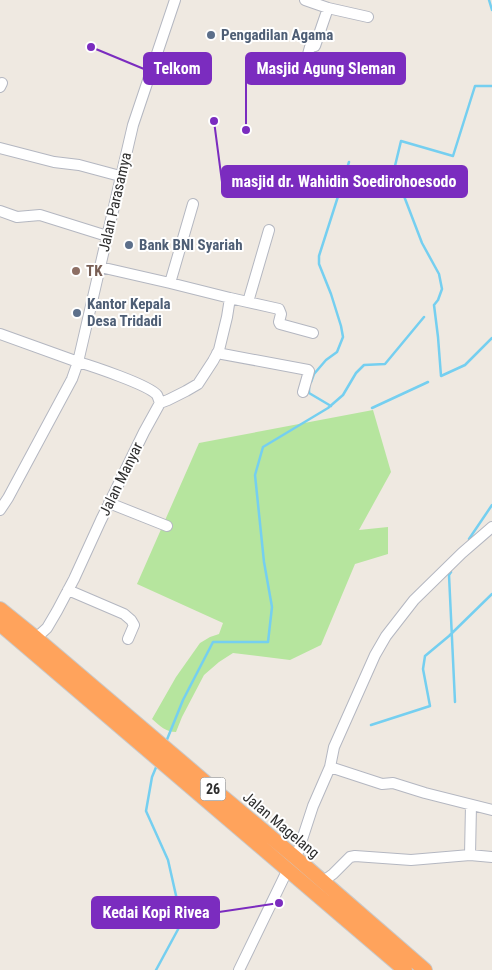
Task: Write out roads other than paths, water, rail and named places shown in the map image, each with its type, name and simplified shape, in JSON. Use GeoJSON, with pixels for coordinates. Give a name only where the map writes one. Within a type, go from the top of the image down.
{"type":"FeatureCollection","features":[{"type":"Feature","properties":{"kind":"highway","name":"Jalan Magelang"},"geometry":{"type":"LineString","coordinates":[[0,609],[211,787],[406,970]]}},
{"type":"Feature","properties":{"kind":"highway","name":"Jalan Magelang"},"geometry":{"type":"LineString","coordinates":[[0,624],[292,864],[322,882],[425,970]]}},
{"type":"Feature","properties":{"kind":"street","name":"Jalan Parasamya"},"geometry":{"type":"LineString","coordinates":[[0,510],[62,398],[78,362],[132,125],[175,0]]}},
{"type":"Feature","properties":{"kind":"street"},"geometry":{"type":"LineString","coordinates":[[305,0],[328,8],[368,17]]}},
{"type":"Feature","properties":{"kind":"street"},"geometry":{"type":"LineString","coordinates":[[301,79],[310,47],[315,46],[328,8]]}},
{"type":"Feature","properties":{"kind":"street"},"geometry":{"type":"LineString","coordinates":[[0,148],[120,176]]}},
{"type":"Feature","properties":{"kind":"street"},"geometry":{"type":"LineString","coordinates":[[170,283],[193,204]]}},
{"type":"Feature","properties":{"kind":"street"},"geometry":{"type":"LineString","coordinates":[[0,211],[17,217],[40,215],[106,236]]}},
{"type":"Feature","properties":{"kind":"street"},"geometry":{"type":"LineString","coordinates":[[248,302],[270,230]]}},
{"type":"Feature","properties":{"kind":"street"},"geometry":{"type":"LineString","coordinates":[[100,266],[279,309],[281,314],[280,324],[313,333]]}},
{"type":"Feature","properties":{"kind":"street"},"geometry":{"type":"LineString","coordinates":[[0,334],[145,387],[157,395],[160,402],[168,400],[198,384],[217,353],[230,298]]}},
{"type":"Feature","properties":{"kind":"street"},"geometry":{"type":"LineString","coordinates":[[217,353],[308,370],[303,392]]}},
{"type":"Feature","properties":{"kind":"street","name":"Jalan Manyar"},"geometry":{"type":"LineString","coordinates":[[36,638],[47,628],[68,590],[160,402]]}},
{"type":"Feature","properties":{"kind":"street"},"geometry":{"type":"LineString","coordinates":[[109,503],[168,526]]}},
{"type":"Feature","properties":{"kind":"street"},"geometry":{"type":"LineString","coordinates":[[239,970],[292,864],[330,766],[334,747],[375,655],[386,636],[414,600],[462,553],[492,527]]}},
{"type":"Feature","properties":{"kind":"street"},"geometry":{"type":"LineString","coordinates":[[68,590],[124,614],[134,625],[128,639]]}},
{"type":"Feature","properties":{"kind":"street"},"geometry":{"type":"LineString","coordinates":[[330,766],[382,784],[393,783],[425,794],[492,810]]}},
{"type":"Feature","properties":{"kind":"street"},"geometry":{"type":"LineString","coordinates":[[470,855],[471,805]]}},
{"type":"Feature","properties":{"kind":"street"},"geometry":{"type":"LineString","coordinates":[[322,882],[350,857],[355,856],[411,860],[470,855],[492,857]]}},
{"type":"Feature","properties":{"kind":"waterway"},"geometry":{"type":"LineString","coordinates":[[489,0],[492,10]]}},
{"type":"Feature","properties":{"kind":"waterway"},"geometry":{"type":"LineString","coordinates":[[492,86],[475,86],[453,156],[401,141],[394,170],[422,243],[439,274],[442,289],[434,305],[441,376],[465,365],[492,338]]}},
{"type":"Feature","properties":{"kind":"waterway"},"geometry":{"type":"LineString","coordinates":[[311,382],[314,374],[326,360],[337,352],[343,337],[331,294],[319,264],[319,256],[349,162]]}},
{"type":"Feature","properties":{"kind":"waterway"},"geometry":{"type":"LineString","coordinates":[[166,742],[183,700],[213,642],[268,642],[272,607],[264,562],[255,475],[263,447],[328,408],[343,395],[356,373],[364,365],[385,364],[424,317]]}},
{"type":"Feature","properties":{"kind":"waterway"},"geometry":{"type":"LineString","coordinates":[[372,408],[428,382]]}},
{"type":"Feature","properties":{"kind":"waterway"},"geometry":{"type":"LineString","coordinates":[[309,387],[309,393],[331,406]]}},
{"type":"Feature","properties":{"kind":"waterway"},"geometry":{"type":"LineString","coordinates":[[469,539],[492,505]]}},
{"type":"Feature","properties":{"kind":"waterway"},"geometry":{"type":"LineString","coordinates":[[451,572],[449,575],[455,702]]}},
{"type":"Feature","properties":{"kind":"waterway"},"geometry":{"type":"LineString","coordinates":[[371,725],[430,706],[423,669],[425,656],[449,636],[492,594]]}},
{"type":"Feature","properties":{"kind":"waterway"},"geometry":{"type":"LineString","coordinates":[[156,970],[182,922],[168,860],[146,811],[152,777],[157,765]]}},
{"type":"Feature","properties":{"kind":"place","name":"Pengadilan Agama"},"geometry":{"type":"Point","coordinates":[211,35]}},
{"type":"Feature","properties":{"kind":"place","name":"Telkom"},"geometry":{"type":"Point","coordinates":[91,47]}},
{"type":"Feature","properties":{"kind":"place","name":"masjid dr. Wahidin Soedirohoesodo"},"geometry":{"type":"Point","coordinates":[214,121]}},
{"type":"Feature","properties":{"kind":"place","name":"Masjid Agung Sleman"},"geometry":{"type":"Point","coordinates":[246,130]}},
{"type":"Feature","properties":{"kind":"place","name":"Bank BNI Syariah"},"geometry":{"type":"Point","coordinates":[129,245]}},
{"type":"Feature","properties":{"kind":"place","name":"TK"},"geometry":{"type":"Point","coordinates":[76,271]}},
{"type":"Feature","properties":{"kind":"place","name":"Kantor Kepala Desa Tridadi"},"geometry":{"type":"Point","coordinates":[77,313]}},
{"type":"Feature","properties":{"kind":"place","name":"Kedai Kopi Rivea"},"geometry":{"type":"Point","coordinates":[279,903]}}]}
